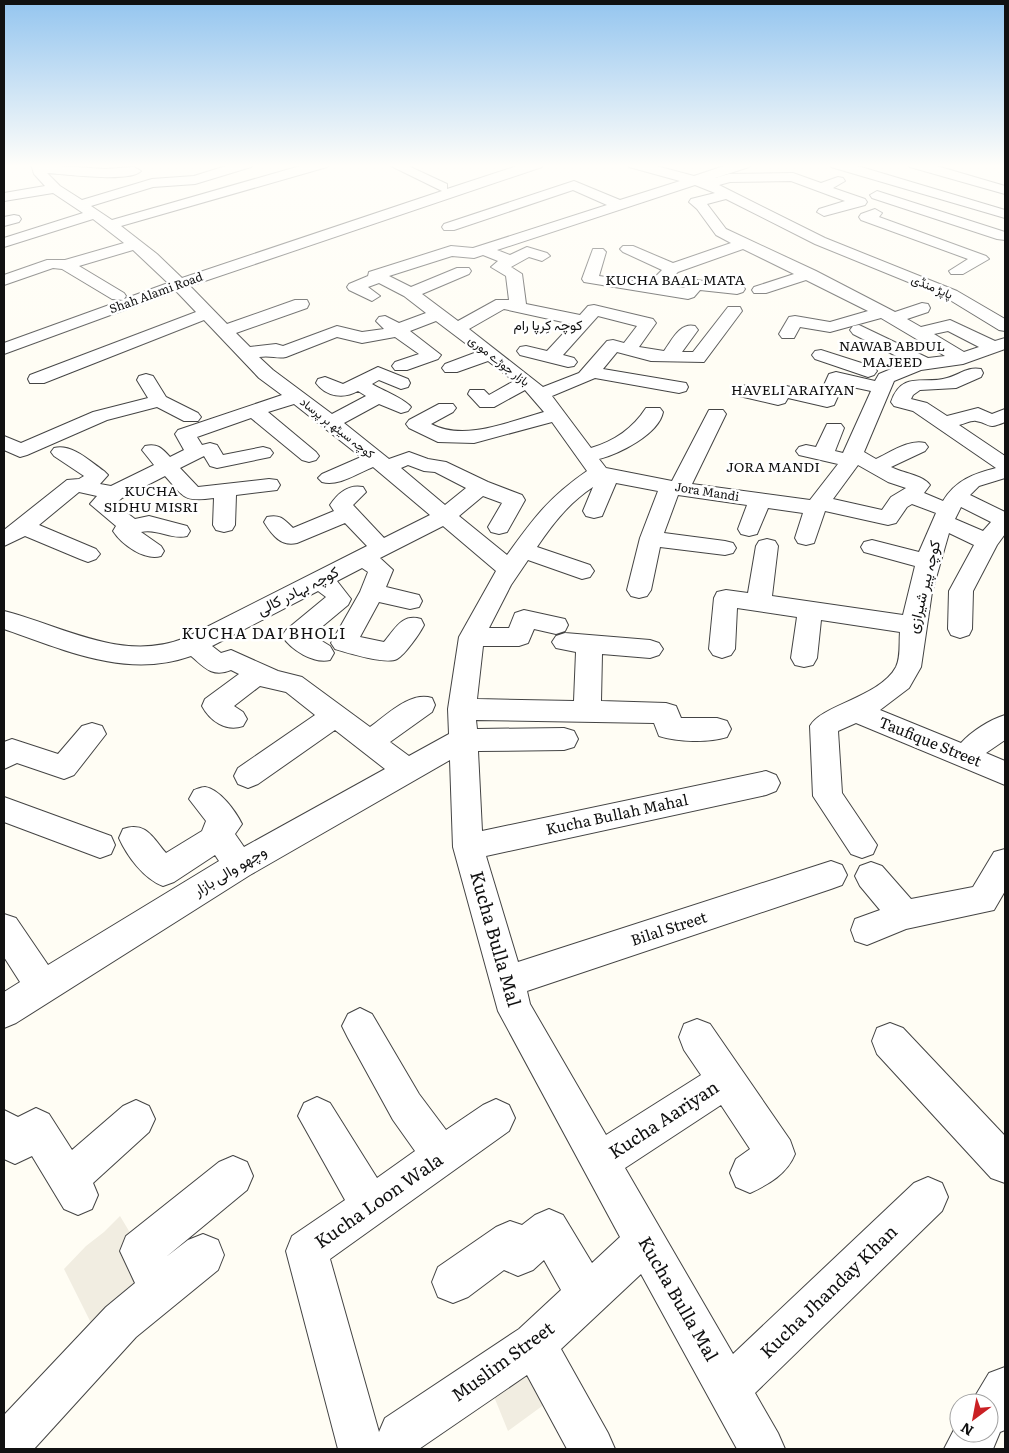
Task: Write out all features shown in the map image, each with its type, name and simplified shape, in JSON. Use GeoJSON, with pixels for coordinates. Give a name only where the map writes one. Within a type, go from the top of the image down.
{"type":"FeatureCollection","features":[{"type":"Feature","properties":{"kind":"street"},"geometry":{"type":"LineString","coordinates":[[8,241],[38,232]]}},
{"type":"Feature","properties":{"kind":"street","name":"کوچہ سیٹھ ہر پرساد"},"geometry":{"type":"LineString","coordinates":[[119,232],[152,257],[266,374],[331,422],[510,570]]}},
{"type":"Feature","properties":{"kind":"street","name":"Shah Alami Road"},"geometry":{"type":"LineString","coordinates":[[4,348],[176,281],[315,232]]}},
{"type":"Feature","properties":{"kind":"street","name":"Shah Alami Road"},"geometry":{"type":"LineString","coordinates":[[4,336],[118,296],[176,281],[328,232]]}},
{"type":"Feature","properties":{"kind":"street"},"geometry":{"type":"LineString","coordinates":[[478,252],[537,232]]}},
{"type":"Feature","properties":{"kind":"street"},"geometry":{"type":"LineString","coordinates":[[721,232],[888,315],[968,366]]}},
{"type":"Feature","properties":{"kind":"street","name":"پاپڑ منڈی"},"geometry":{"type":"LineString","coordinates":[[802,232],[820,241],[951,294],[1005,326]]}},
{"type":"Feature","properties":{"kind":"street"},"geometry":{"type":"LineString","coordinates":[[907,232],[981,259],[957,271]]}},
{"type":"Feature","properties":{"kind":"street"},"geometry":{"type":"LineString","coordinates":[[958,236],[966,232]]}},
{"type":"Feature","properties":{"kind":"street"},"geometry":{"type":"LineString","coordinates":[[989,232],[1002,236]]}},
{"type":"Feature","properties":{"kind":"street"},"geometry":{"type":"LineString","coordinates":[[8,241],[118,296]]}},
{"type":"Feature","properties":{"kind":"street"},"geometry":{"type":"LineString","coordinates":[[661,290],[661,279],[672,269],[744,243]]}},
{"type":"Feature","properties":{"kind":"street"},"geometry":{"type":"LineString","coordinates":[[4,280],[55,264],[135,244]]}},
{"type":"Feature","properties":{"kind":"street"},"geometry":{"type":"LineString","coordinates":[[628,249],[672,269]]}},
{"type":"Feature","properties":{"kind":"street"},"geometry":{"type":"LineString","coordinates":[[760,290],[804,272],[845,250]]}},
{"type":"Feature","properties":{"kind":"street"},"geometry":{"type":"LineString","coordinates":[[372,296],[355,287],[378,276],[451,251],[478,252],[511,261]]}},
{"type":"Feature","properties":{"kind":"street"},"geometry":{"type":"LineString","coordinates":[[518,308],[514,274],[499,267],[527,252],[542,256]]}},
{"type":"Feature","properties":{"kind":"street"},"geometry":{"type":"LineString","coordinates":[[590,279],[598,252]]}},
{"type":"Feature","properties":{"kind":"street"},"geometry":{"type":"LineString","coordinates":[[410,293],[463,271]]}},
{"type":"Feature","properties":{"kind":"street","name":"بازار جوڑے موری"},"geometry":{"type":"LineString","coordinates":[[378,276],[410,293],[540,394],[598,468]]}},
{"type":"Feature","properties":{"kind":"street"},"geometry":{"type":"LineString","coordinates":[[590,279],[688,294],[696,285],[737,289]]}},
{"type":"Feature","properties":{"kind":"street"},"geometry":{"type":"LineString","coordinates":[[590,279],[612,309],[610,314]]}},
{"type":"Feature","properties":{"kind":"street"},"geometry":{"type":"LineString","coordinates":[[456,329],[502,304],[584,321]]}},
{"type":"Feature","properties":{"kind":"street"},"geometry":{"type":"LineString","coordinates":[[788,334],[795,321],[830,327],[922,308]]}},
{"type":"Feature","properties":{"kind":"street"},"geometry":{"type":"LineString","coordinates":[[224,331],[297,309]]}},
{"type":"Feature","properties":{"kind":"street"},"geometry":{"type":"LineString","coordinates":[[550,358],[594,310],[647,323],[628,350]]}},
{"type":"Feature","properties":{"kind":"street"},"geometry":{"type":"LineString","coordinates":[[540,394],[592,377],[613,345],[651,356],[698,358],[734,311]]}},
{"type":"Feature","properties":{"kind":"street"},"geometry":{"type":"LineString","coordinates":[[37,379],[208,313]]}},
{"type":"Feature","properties":{"kind":"street"},"geometry":{"type":"LineString","coordinates":[[245,353],[276,349],[280,353],[337,331],[348,337],[372,338],[438,314]]}},
{"type":"Feature","properties":{"kind":"street"},"geometry":{"type":"LineString","coordinates":[[325,383],[343,392],[378,372],[401,375],[432,356],[378,316]]}},
{"type":"Feature","properties":{"kind":"street"},"geometry":{"type":"LineString","coordinates":[[919,334],[950,325],[1000,345]]}},
{"type":"Feature","properties":{"kind":"street"},"geometry":{"type":"LineString","coordinates":[[669,357],[689,330]]}},
{"type":"Feature","properties":{"kind":"street"},"geometry":{"type":"LineString","coordinates":[[858,330],[926,364]]}},
{"type":"Feature","properties":{"kind":"street"},"geometry":{"type":"LineString","coordinates":[[289,331],[300,345]]}},
{"type":"Feature","properties":{"kind":"street"},"geometry":{"type":"LineString","coordinates":[[1000,345],[968,366],[949,384],[916,385],[904,392],[901,402],[920,407],[1005,465]]}},
{"type":"Feature","properties":{"kind":"street"},"geometry":{"type":"LineString","coordinates":[[526,351],[550,358],[592,377],[679,387]]}},
{"type":"Feature","properties":{"kind":"street"},"geometry":{"type":"LineString","coordinates":[[450,368],[489,354]]}},
{"type":"Feature","properties":{"kind":"street"},"geometry":{"type":"LineString","coordinates":[[821,355],[884,383]]}},
{"type":"Feature","properties":{"kind":"street"},"geometry":{"type":"LineString","coordinates":[[806,538],[817,505],[846,469],[852,458],[884,383],[896,372],[926,364],[968,366]]}},
{"type":"Feature","properties":{"kind":"street"},"geometry":{"type":"LineString","coordinates":[[742,391],[778,399],[782,391],[827,401],[836,378],[884,383]]}},
{"type":"Feature","properties":{"kind":"street"},"geometry":{"type":"LineString","coordinates":[[146,380],[159,401],[191,417]]}},
{"type":"Feature","properties":{"kind":"street"},"geometry":{"type":"LineString","coordinates":[[477,394],[487,403],[511,392],[525,381]]}},
{"type":"Feature","properties":{"kind":"street"},"geometry":{"type":"LineString","coordinates":[[359,383],[379,397],[401,407]]}},
{"type":"Feature","properties":{"kind":"street"},"geometry":{"type":"LineString","coordinates":[[196,452],[186,434],[297,396]]}},
{"type":"Feature","properties":{"kind":"street"},"geometry":{"type":"LineString","coordinates":[[331,422],[379,397]]}},
{"type":"Feature","properties":{"kind":"street"},"geometry":{"type":"LineString","coordinates":[[4,442],[20,451],[100,416],[159,401]]}},
{"type":"Feature","properties":{"kind":"street"},"geometry":{"type":"LineString","coordinates":[[446,408],[416,424],[438,436],[474,437],[555,415]]}},
{"type":"Feature","properties":{"kind":"street"},"geometry":{"type":"LineString","coordinates":[[255,411],[309,456]]}},
{"type":"Feature","properties":{"kind":"street","name":"Kucha Bulla Mal"},"geometry":{"type":"LineString","coordinates":[[653,412],[652,417],[626,442],[601,453],[598,468],[568,494],[545,518],[510,570],[472,637],[462,724],[468,847],[515,1011],[645,1242],[730,1388],[762,1449]]}},
{"type":"Feature","properties":{"kind":"street"},"geometry":{"type":"LineString","coordinates":[[639,590],[651,538],[674,487],[716,414]]}},
{"type":"Feature","properties":{"kind":"street"},"geometry":{"type":"LineString","coordinates":[[944,423],[978,414],[991,422],[1005,414]]}},
{"type":"Feature","properties":{"kind":"street"},"geometry":{"type":"LineString","coordinates":[[834,428],[815,453],[852,458],[875,467],[895,478],[919,485],[911,496],[949,509],[1005,520],[987,542],[961,591],[960,629]]}},
{"type":"Feature","properties":{"kind":"street"},"geometry":{"type":"LineString","coordinates":[[875,467],[918,447]]}},
{"type":"Feature","properties":{"kind":"street"},"geometry":{"type":"LineString","coordinates":[[131,526],[101,504],[114,493],[196,452],[210,449],[217,462],[263,453]]}},
{"type":"Feature","properties":{"kind":"street"},"geometry":{"type":"LineString","coordinates":[[152,450],[192,494],[269,485]]}},
{"type":"Feature","properties":{"kind":"street"},"geometry":{"type":"LineString","coordinates":[[61,452],[97,475],[84,486]]}},
{"type":"Feature","properties":{"kind":"street"},"geometry":{"type":"LineString","coordinates":[[329,478],[380,462],[408,458],[424,466],[439,466],[480,487],[514,500],[499,527]]}},
{"type":"Feature","properties":{"kind":"street"},"geometry":{"type":"LineString","coordinates":[[594,511],[598,468]]}},
{"type":"Feature","properties":{"kind":"street","name":"Jora Mandi"},"geometry":{"type":"LineString","coordinates":[[598,468],[674,487],[760,500],[817,505],[888,518],[899,502],[911,496]]}},
{"type":"Feature","properties":{"kind":"street"},"geometry":{"type":"LineString","coordinates":[[949,509],[972,482],[1005,472]]}},
{"type":"Feature","properties":{"kind":"street"},"geometry":{"type":"LineString","coordinates":[[4,539],[24,526],[75,485],[114,493]]}},
{"type":"Feature","properties":{"kind":"street","name":"کوچہ بہادر کالی"},"geometry":{"type":"LineString","coordinates":[[4,620],[98,650],[125,655],[150,656],[169,653],[194,644],[445,516],[480,487]]}},
{"type":"Feature","properties":{"kind":"street"},"geometry":{"type":"LineString","coordinates":[[224,525],[225,490]]}},
{"type":"Feature","properties":{"kind":"street"},"geometry":{"type":"LineString","coordinates":[[355,492],[341,504],[349,513],[373,553],[380,570],[372,592],[344,643],[390,652],[411,613],[372,592]]}},
{"type":"Feature","properties":{"kind":"street"},"geometry":{"type":"LineString","coordinates":[[749,528],[760,500]]}},
{"type":"Feature","properties":{"kind":"street"},"geometry":{"type":"LineString","coordinates":[[949,509],[987,542]]}},
{"type":"Feature","properties":{"kind":"street","name":"کوچہ پیر شیرازی"},"geometry":{"type":"LineString","coordinates":[[862,845],[828,796],[824,726],[879,698],[906,673],[911,657],[910,643],[913,625],[929,562],[949,509]]}},
{"type":"Feature","properties":{"kind":"street"},"geometry":{"type":"LineString","coordinates":[[275,522],[289,538],[349,513]]}},
{"type":"Feature","properties":{"kind":"street"},"geometry":{"type":"LineString","coordinates":[[153,551],[124,531],[131,526],[149,522],[179,531]]}},
{"type":"Feature","properties":{"kind":"street"},"geometry":{"type":"LineString","coordinates":[[24,526],[45,537],[88,554]]}},
{"type":"Feature","properties":{"kind":"street"},"geometry":{"type":"LineString","coordinates":[[651,538],[725,548]]}},
{"type":"Feature","properties":{"kind":"street"},"geometry":{"type":"LineString","coordinates":[[759,602],[768,546]]}},
{"type":"Feature","properties":{"kind":"street"},"geometry":{"type":"LineString","coordinates":[[872,547],[929,562]]}},
{"type":"Feature","properties":{"kind":"street"},"geometry":{"type":"LineString","coordinates":[[523,550],[582,571]]}},
{"type":"Feature","properties":{"kind":"street"},"geometry":{"type":"LineString","coordinates":[[317,581],[332,588],[339,599],[295,636],[321,653]]}},
{"type":"Feature","properties":{"kind":"street"},"geometry":{"type":"LineString","coordinates":[[722,649],[726,598],[913,625]]}},
{"type":"Feature","properties":{"kind":"street"},"geometry":{"type":"LineString","coordinates":[[804,658],[810,609]]}},
{"type":"Feature","properties":{"kind":"street"},"geometry":{"type":"LineString","coordinates":[[472,637],[519,638],[524,619],[570,637],[650,649]]}},
{"type":"Feature","properties":{"kind":"street"},"geometry":{"type":"LineString","coordinates":[[570,637],[587,712]]}},
{"type":"Feature","properties":{"kind":"street"},"geometry":{"type":"LineString","coordinates":[[194,644],[218,665],[231,659],[272,680],[293,684],[407,770]]}},
{"type":"Feature","properties":{"kind":"street"},"geometry":{"type":"LineString","coordinates":[[233,719],[215,706],[259,673]]}},
{"type":"Feature","properties":{"kind":"street"},"geometry":{"type":"LineString","coordinates":[[370,741],[422,705]]}},
{"type":"Feature","properties":{"kind":"street","name":"Taufique Street"},"geometry":{"type":"LineString","coordinates":[[856,711],[1005,773]]}},
{"type":"Feature","properties":{"kind":"street"},"geometry":{"type":"LineString","coordinates":[[462,724],[587,712],[666,714],[668,728],[717,729]]}},
{"type":"Feature","properties":{"kind":"street"},"geometry":{"type":"LineString","coordinates":[[248,776],[335,716]]}},
{"type":"Feature","properties":{"kind":"street"},"geometry":{"type":"LineString","coordinates":[[462,724],[564,739]]}},
{"type":"Feature","properties":{"kind":"street","name":"وچھو والی بازار"},"geometry":{"type":"LineString","coordinates":[[4,1011],[240,865],[407,770],[462,724]]}},
{"type":"Feature","properties":{"kind":"street"},"geometry":{"type":"LineString","coordinates":[[966,756],[977,744],[1005,726]]}},
{"type":"Feature","properties":{"kind":"street"},"geometry":{"type":"LineString","coordinates":[[4,758],[12,750],[64,767],[92,734]]}},
{"type":"Feature","properties":{"kind":"street","name":"Kucha Bullah Mahal"},"geometry":{"type":"LineString","coordinates":[[468,847],[766,783]]}},
{"type":"Feature","properties":{"kind":"street"},"geometry":{"type":"LineString","coordinates":[[204,799],[227,824],[217,829],[219,836],[240,865]]}},
{"type":"Feature","properties":{"kind":"street"},"geometry":{"type":"LineString","coordinates":[[4,809],[100,845]]}},
{"type":"Feature","properties":{"kind":"street"},"geometry":{"type":"LineString","coordinates":[[134,838],[163,872],[219,836]]}},
{"type":"Feature","properties":{"kind":"street"},"geometry":{"type":"LineString","coordinates":[[868,930],[904,915],[984,900],[1005,862]]}},
{"type":"Feature","properties":{"kind":"street","name":"Bilal Street"},"geometry":{"type":"LineString","coordinates":[[506,982],[831,875]]}},
{"type":"Feature","properties":{"kind":"street"},"geometry":{"type":"LineString","coordinates":[[871,876],[904,915]]}},
{"type":"Feature","properties":{"kind":"street"},"geometry":{"type":"LineString","coordinates":[[4,928],[43,986]]}},
{"type":"Feature","properties":{"kind":"street"},"geometry":{"type":"LineString","coordinates":[[360,1026],[406,1107],[442,1156]]}},
{"type":"Feature","properties":{"kind":"street"},"geometry":{"type":"LineString","coordinates":[[697,1037],[726,1080]]}},
{"type":"Feature","properties":{"kind":"street"},"geometry":{"type":"LineString","coordinates":[[890,1041],[1005,1164]]}},
{"type":"Feature","properties":{"kind":"street","name":"Kucha Aariyan"},"geometry":{"type":"LineString","coordinates":[[601,1161],[726,1080],[776,1154],[750,1173]]}},
{"type":"Feature","properties":{"kind":"street"},"geometry":{"type":"LineString","coordinates":[[317,1116],[371,1206]]}},
{"type":"Feature","properties":{"kind":"street","name":"Kucha Loon Wala"},"geometry":{"type":"LineString","coordinates":[[361,1449],[307,1251],[496,1118]]}},
{"type":"Feature","properties":{"kind":"street"},"geometry":{"type":"LineString","coordinates":[[4,1129],[14,1145],[36,1128],[73,1187],[136,1119]]}},
{"type":"Feature","properties":{"kind":"street"},"geometry":{"type":"LineString","coordinates":[[160,1290],[142,1251],[233,1176]]}},
{"type":"Feature","properties":{"kind":"street","name":"Kucha Jhanday Khan"},"geometry":{"type":"LineString","coordinates":[[730,1388],[928,1197]]}},
{"type":"Feature","properties":{"kind":"street"},"geometry":{"type":"LineString","coordinates":[[452,1282],[510,1241],[518,1256],[549,1229],[587,1295]]}},
{"type":"Feature","properties":{"kind":"street","name":"Muslim Street"},"geometry":{"type":"LineString","coordinates":[[401,1434],[534,1344],[645,1242]]}},
{"type":"Feature","properties":{"kind":"street"},"geometry":{"type":"LineString","coordinates":[[4,1448],[121,1322],[203,1255]]}},
{"type":"Feature","properties":{"kind":"street"},"geometry":{"type":"LineString","coordinates":[[534,1344],[592,1449]]}},
{"type":"Feature","properties":{"kind":"shaded area"},"geometry":{"type":"Polygon","coordinates":[[[120,1216],[141,1251],[160,1290],[101,1343],[64,1269],[86,1246],[120,1216]]]}},
{"type":"Feature","properties":{"kind":"shaded area"},"geometry":{"type":"Polygon","coordinates":[[[534,1344],[560,1393],[508,1431],[486,1377],[534,1344]]]}},
{"type":"Feature","properties":{"kind":"district","name":"KUCHA BAAL MATA"},"geometry":{"type":"Point","coordinates":[675,280]}},
{"type":"Feature","properties":{"kind":"district","name":"کوچہ کِرپا رام"},"geometry":{"type":"Point","coordinates":[548,325]}},
{"type":"Feature","properties":{"kind":"district","name":"NAWAB ABDUL MAJEED"},"geometry":{"type":"Point","coordinates":[892,354]}},
{"type":"Feature","properties":{"kind":"district","name":"HAVELI ARAIYAN"},"geometry":{"type":"Point","coordinates":[793,390]}},
{"type":"Feature","properties":{"kind":"district","name":"JORA MANDI"},"geometry":{"type":"Point","coordinates":[773,467]}},
{"type":"Feature","properties":{"kind":"district","name":"KUCHA SIDHU MISRI"},"geometry":{"type":"Point","coordinates":[151,500]}},
{"type":"Feature","properties":{"kind":"district","name":"KUCHA DAI BHOLI"},"geometry":{"type":"Point","coordinates":[264,633]}}]}
